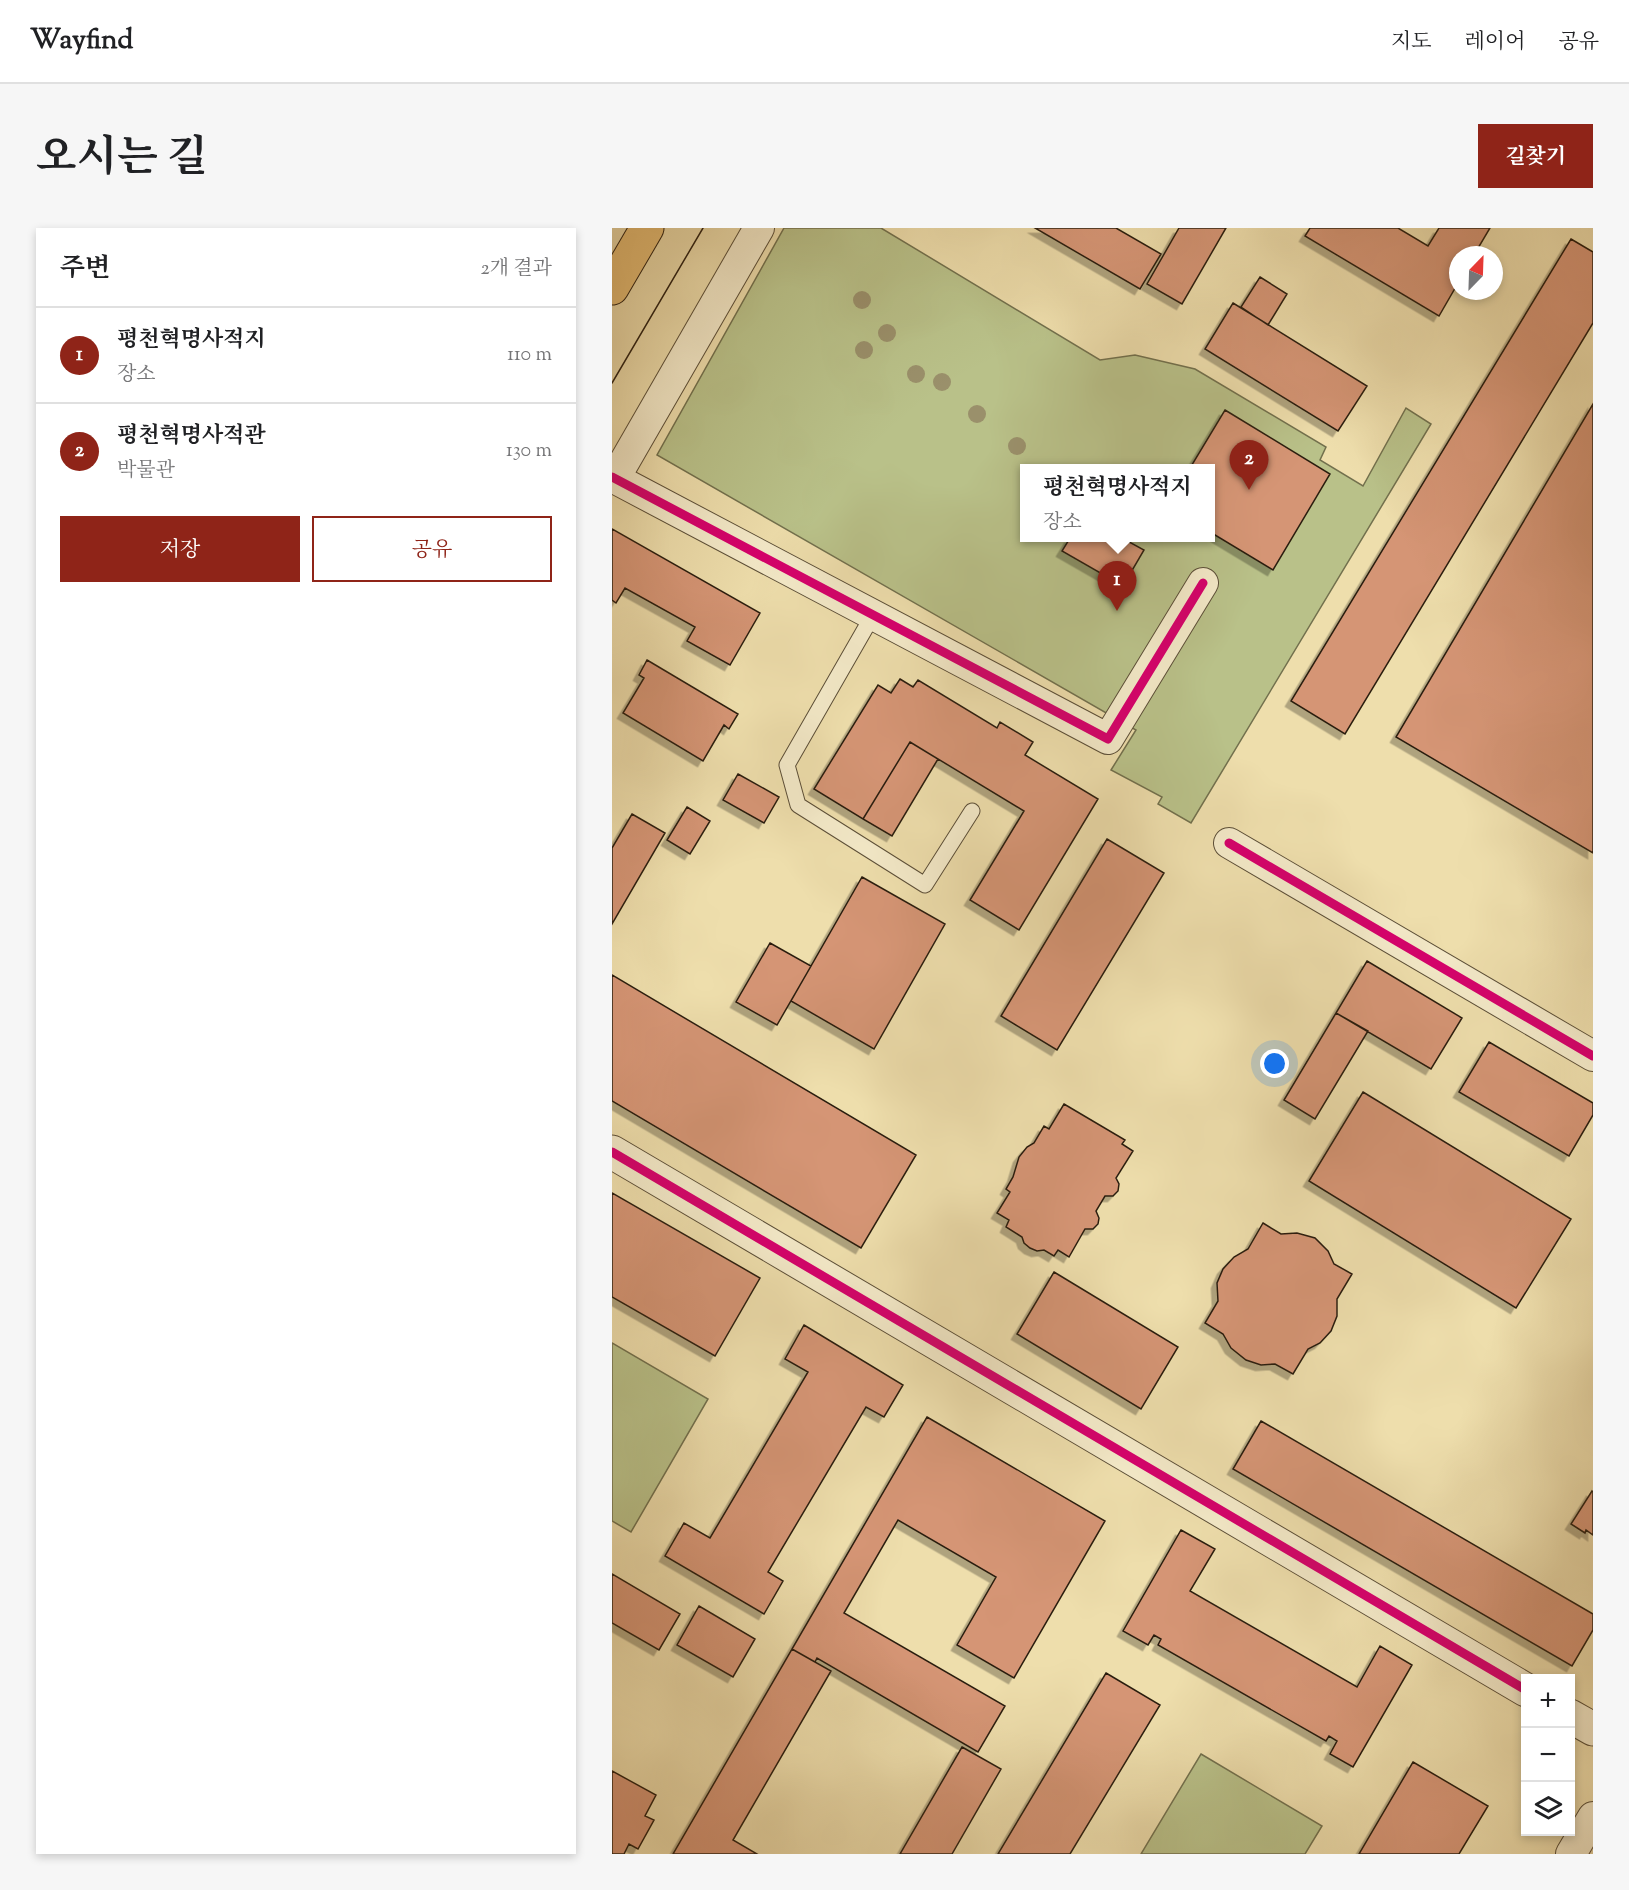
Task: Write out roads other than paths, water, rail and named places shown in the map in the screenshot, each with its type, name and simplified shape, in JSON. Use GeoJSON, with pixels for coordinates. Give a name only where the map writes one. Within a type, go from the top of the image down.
{"type":"FeatureCollection","features":[{"type":"Feature","properties":{"kind":"highway"},"geometry":{"type":"LineString","coordinates":[[612,288],[647,228]]}},
{"type":"Feature","properties":{"kind":"street"},"geometry":{"type":"LineString","coordinates":[[759,228],[614,478],[1108,739],[1203,583]]}},
{"type":"Feature","properties":{"kind":"street"},"geometry":{"type":"LineString","coordinates":[[1229,843],[1593,1056]]}},
{"type":"Feature","properties":{"kind":"street"},"geometry":{"type":"LineString","coordinates":[[612,1152],[1521,1686]]}},
{"type":"Feature","properties":{"kind":"street"},"geometry":{"type":"LineString","coordinates":[[1575,1719],[1593,1729]]}},
{"type":"Feature","properties":{"kind":"street"},"geometry":{"type":"LineString","coordinates":[[1571,1854],[1593,1817]]}},
{"type":"Feature","properties":{"kind":"lane"},"geometry":{"type":"LineString","coordinates":[[873,615],[787,765],[798,806],[925,885],[972,811]]}},
{"type":"Feature","properties":{"kind":"tram line"},"geometry":{"type":"LineString","coordinates":[[612,383],[703,228]]}},
{"type":"Feature","properties":{"kind":"place","name":"평천혁명사적관"},"geometry":{"type":"Point","coordinates":[1249,490]}},
{"type":"Feature","properties":{"kind":"place","name":"평천혁명사적지"},"geometry":{"type":"Point","coordinates":[1117,611]}}]}
